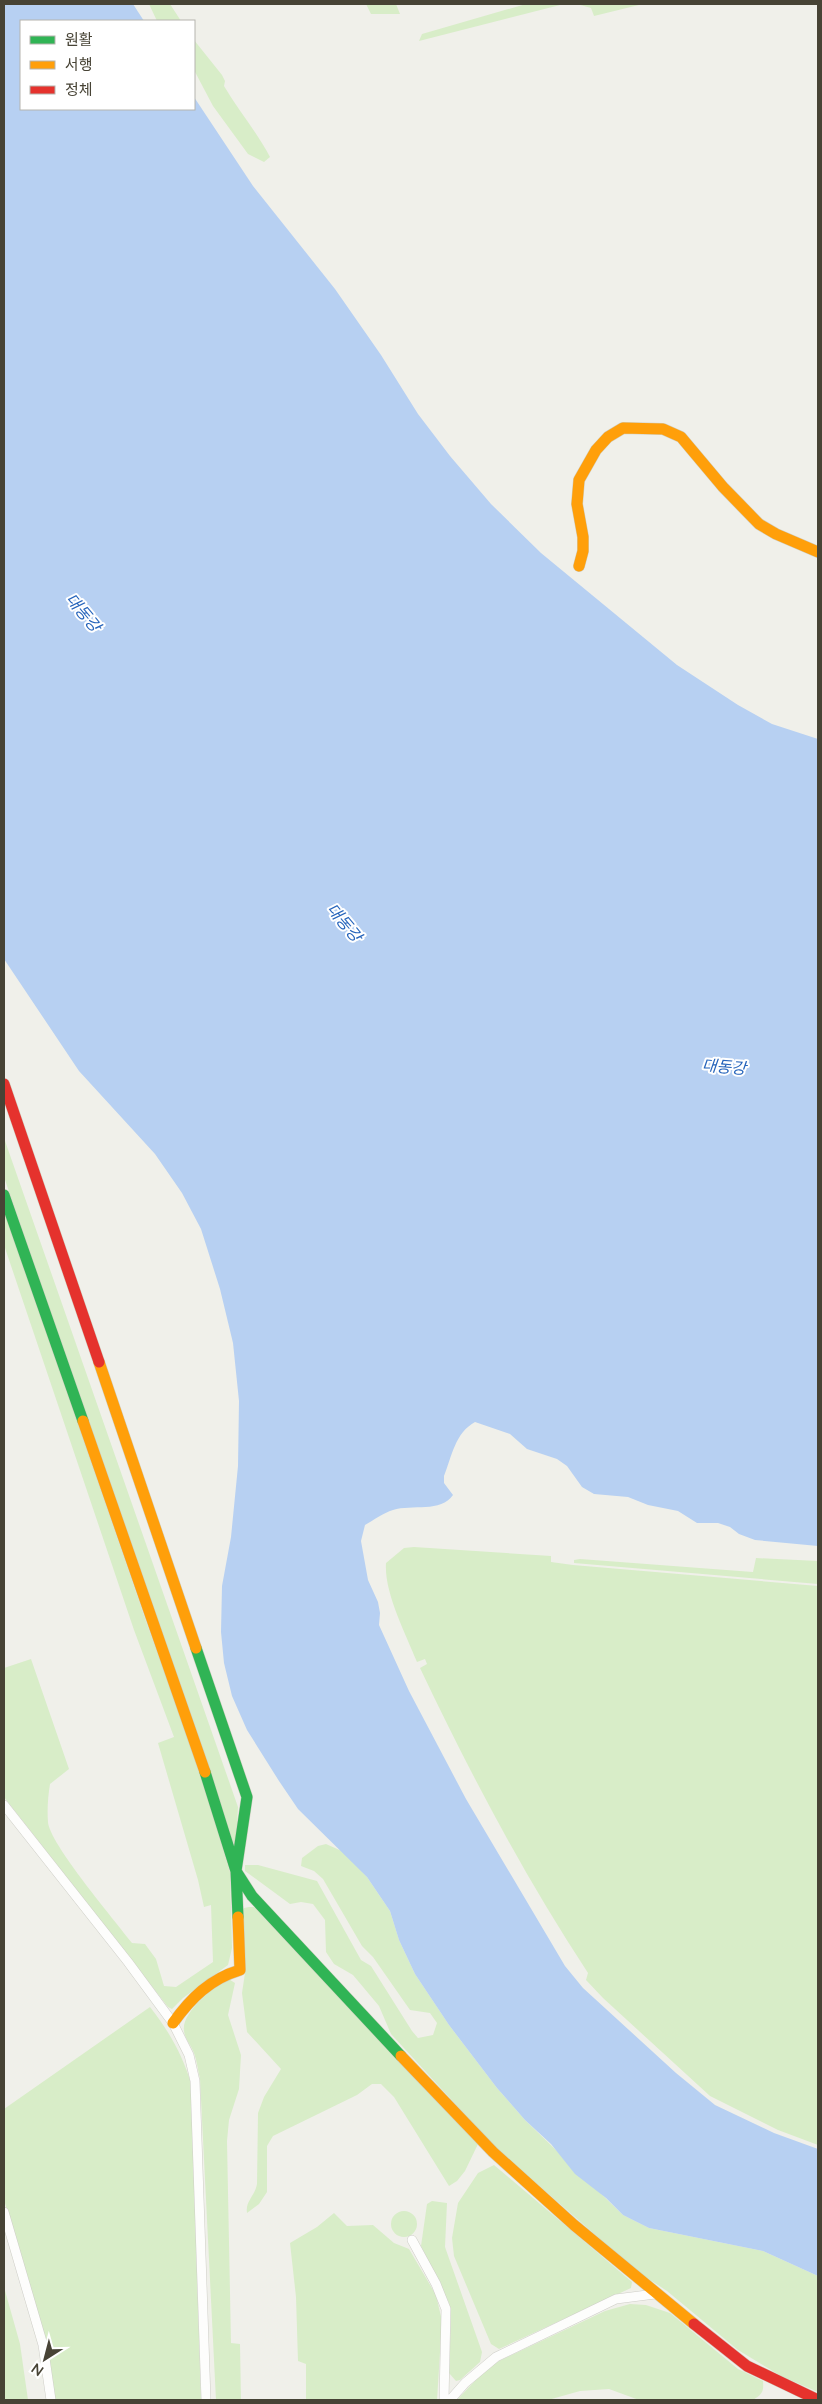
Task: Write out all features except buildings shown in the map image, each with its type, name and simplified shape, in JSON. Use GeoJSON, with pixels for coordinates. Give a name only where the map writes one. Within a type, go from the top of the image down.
{"type":"FeatureCollection","features":[{"type":"Feature","properties":{"kind":"street"},"geometry":{"type":"LineString","coordinates":[[579,566],[583,551],[583,536],[577,504],[579,480],[596,450],[608,437],[623,428],[663,429],[681,437],[723,487],[759,524],[776,534],[818,552]]}},
{"type":"Feature","properties":{"kind":"street"},"geometry":{"type":"LineString","coordinates":[[4,1084],[247,1797],[236,1871],[240,1970],[224,1974],[209,1983],[192,1998],[172,2023]]}},
{"type":"Feature","properties":{"kind":"street"},"geometry":{"type":"LineString","coordinates":[[4,1195],[70,1391],[199,1754],[236,1871],[252,1896],[479,2138],[574,2225],[655,2294],[747,2366],[818,2400]]}},
{"type":"Feature","properties":{"kind":"street"},"geometry":{"type":"LineString","coordinates":[[4,1805],[128,1962],[172,2023],[188,2055],[194,2081],[206,2400]]}},
{"type":"Feature","properties":{"kind":"street"},"geometry":{"type":"LineString","coordinates":[[4,2212],[43,2345],[51,2400]]}},
{"type":"Feature","properties":{"kind":"street"},"geometry":{"type":"LineString","coordinates":[[412,2240],[436,2284],[446,2309],[444,2400]]}},
{"type":"Feature","properties":{"kind":"street"},"geometry":{"type":"LineString","coordinates":[[450,2400],[471,2377],[496,2357],[616,2299],[655,2294]]}},
{"type":"Feature","properties":{"kind":"green space"},"geometry":{"type":"Polygon","coordinates":[[[149,4],[170,4],[180,20],[157,20],[149,4]]]}},
{"type":"Feature","properties":{"kind":"green space"},"geometry":{"type":"Polygon","coordinates":[[[366,4],[396,4],[400,14],[371,14],[366,4]]]}},
{"type":"Feature","properties":{"kind":"green space"},"geometry":{"type":"Polygon","coordinates":[[[526,4],[564,4],[419,41],[422,34],[526,4]]]}},
{"type":"Feature","properties":{"kind":"green space"},"geometry":{"type":"Polygon","coordinates":[[[577,4],[643,4],[594,16],[591,8],[577,4]]]}},
{"type":"Feature","properties":{"kind":"green space"},"geometry":{"type":"Polygon","coordinates":[[[195,41],[222,75],[225,81],[224,86],[270,157],[264,162],[248,154],[213,106],[195,72],[195,41]]]}},
{"type":"Feature","properties":{"kind":"green space"},"geometry":{"type":"Polygon","coordinates":[[[4,1138],[238,1807],[236,1842],[232,1843],[4,1177],[4,1138]]]}},
{"type":"Feature","properties":{"kind":"green space"},"geometry":{"type":"Polygon","coordinates":[[[4,1209],[148,1627],[195,1756],[230,1872],[232,1948],[228,1965],[183,1998],[172,2009],[168,2007],[4,1797],[4,1668],[31,1659],[69,1769],[50,1784],[48,1822],[59,1847],[132,1943],[145,1944],[156,1959],[164,1986],[176,1987],[213,1962],[211,1905],[204,1907],[198,1880],[158,1743],[174,1737],[134,1630],[4,1245],[4,1209]]]}},
{"type":"Feature","properties":{"kind":"green space"},"geometry":{"type":"Polygon","coordinates":[[[414,1547],[551,1556],[551,1562],[573,1565],[818,1586],[818,2145],[778,2130],[710,2096],[603,1998],[586,1980],[588,1973],[520,1862],[478,1785],[420,1668],[427,1664],[425,1659],[417,1662],[397,1613],[388,1587],[386,1563],[404,1548],[414,1547]]]}},
{"type":"Feature","properties":{"kind":"green space"},"geometry":{"type":"Polygon","coordinates":[[[756,1558],[818,1561],[818,1584],[574,1563],[574,1560],[580,1559],[753,1572],[756,1558]]]}},
{"type":"Feature","properties":{"kind":"green space"},"geometry":{"type":"Polygon","coordinates":[[[326,1844],[344,1852],[367,1877],[390,1911],[399,1940],[415,1974],[449,2025],[497,2088],[525,2120],[623,2215],[649,2228],[763,2251],[818,2276],[818,2392],[781,2376],[738,2350],[667,2291],[638,2272],[496,2148],[391,2034],[379,2006],[353,1975],[334,1964],[326,1952],[325,1920],[313,1904],[301,1902],[290,1904],[245,1871],[245,1865],[258,1865],[317,1881],[361,1960],[371,1966],[412,2031],[418,2038],[433,2035],[437,2023],[430,2013],[410,2010],[373,1957],[362,1946],[323,1879],[314,1871],[301,1866],[302,1858],[318,1846],[326,1844]]]}},
{"type":"Feature","properties":{"kind":"green space"},"geometry":{"type":"Polygon","coordinates":[[[254,1907],[478,2144],[465,2171],[457,2181],[449,2186],[394,2097],[381,2084],[372,2084],[357,2095],[273,2136],[267,2146],[267,2192],[259,2204],[247,2213],[247,2205],[257,2184],[258,2113],[264,2097],[281,2069],[247,2032],[242,1993],[245,1973],[242,1912],[244,1908],[254,1907]]]}},
{"type":"Feature","properties":{"kind":"green space"},"geometry":{"type":"Polygon","coordinates":[[[227,1978],[235,1983],[228,2015],[241,2055],[239,2089],[229,2120],[227,2141],[231,2343],[240,2344],[241,2400],[216,2400],[200,2079],[193,2050],[184,2031],[184,2024],[188,2016],[199,2001],[227,1978]]]}},
{"type":"Feature","properties":{"kind":"green space"},"geometry":{"type":"Polygon","coordinates":[[[150,2007],[174,2043],[191,2083],[201,2400],[55,2400],[47,2344],[4,2200],[4,2109],[150,2007]]]}},
{"type":"Feature","properties":{"kind":"green space"},"geometry":{"type":"Polygon","coordinates":[[[494,2165],[632,2282],[631,2288],[499,2349],[491,2344],[454,2256],[452,2238],[458,2203],[478,2173],[494,2165]]]}},
{"type":"Feature","properties":{"kind":"green space"},"geometry":{"type":"Polygon","coordinates":[[[432,2201],[447,2203],[445,2247],[482,2352],[480,2362],[460,2380],[456,2381],[449,2373],[451,2321],[449,2303],[421,2246],[427,2204],[432,2201]]]}},
{"type":"Feature","properties":{"kind":"green space"},"geometry":{"type":"Polygon","coordinates":[[[404,2211],[414,2214],[417,2224],[414,2234],[404,2237],[394,2234],[391,2224],[394,2214],[404,2211]]]}},
{"type":"Feature","properties":{"kind":"green space"},"geometry":{"type":"Polygon","coordinates":[[[334,2213],[347,2226],[373,2225],[394,2243],[409,2249],[436,2295],[442,2321],[437,2400],[306,2400],[306,2364],[298,2361],[296,2297],[290,2243],[317,2227],[334,2213]]]}},
{"type":"Feature","properties":{"kind":"green space"},"geometry":{"type":"Polygon","coordinates":[[[4,2287],[20,2344],[28,2400],[4,2400],[4,2287]]]}},
{"type":"Feature","properties":{"kind":"green space"},"geometry":{"type":"Polygon","coordinates":[[[630,2304],[646,2305],[670,2313],[738,2369],[763,2381],[762,2392],[753,2400],[639,2400],[609,2389],[580,2391],[548,2400],[457,2400],[484,2371],[499,2361],[605,2311],[630,2304]]]}},
{"type":"Feature","properties":{"kind":"water","name":"대동강"},"geometry":{"type":"Polygon","coordinates":[[[4,4],[133,4],[143,20],[20,20],[20,110],[195,110],[195,99],[253,186],[335,289],[381,355],[418,414],[450,456],[491,504],[541,553],[677,665],[738,705],[772,724],[818,739],[818,1546],[755,1540],[718,1523],[697,1523],[678,1511],[648,1505],[628,1497],[594,1494],[582,1487],[567,1466],[557,1459],[527,1449],[510,1434],[475,1422],[463,1432],[452,1453],[444,1476],[444,1483],[453,1495],[448,1501],[434,1506],[401,1508],[386,1513],[365,1525],[361,1541],[368,1580],[378,1602],[380,1613],[379,1625],[409,1691],[466,1799],[565,1966],[583,1988],[676,2073],[715,2105],[774,2133],[818,2149],[818,2276],[763,2251],[649,2228],[623,2215],[606,2198],[575,2174],[551,2144],[525,2120],[497,2088],[449,2025],[415,1974],[399,1940],[390,1911],[367,1877],[298,1809],[247,1730],[232,1696],[224,1663],[221,1632],[222,1586],[231,1537],[238,1466],[239,1401],[233,1343],[220,1289],[201,1229],[182,1193],[155,1154],[79,1071],[4,959],[4,4]]]}},
{"type":"Feature","properties":{"kind":"traffic: fast"},"geometry":{"type":"LineString","coordinates":[[4,1195],[83,1421]]}},
{"type":"Feature","properties":{"kind":"traffic: fast"},"geometry":{"type":"LineString","coordinates":[[196,1648],[247,1797],[236,1871],[238,1917]]}},
{"type":"Feature","properties":{"kind":"traffic: fast"},"geometry":{"type":"LineString","coordinates":[[205,1772],[236,1871],[252,1896],[401,2056]]}},
{"type":"Feature","properties":{"kind":"traffic: slow"},"geometry":{"type":"LineString","coordinates":[[579,566],[583,551],[583,537],[577,504],[579,480],[596,450],[608,437],[623,428],[663,429],[681,437],[723,487],[759,524],[776,534],[818,552]]}},
{"type":"Feature","properties":{"kind":"traffic: slow"},"geometry":{"type":"LineString","coordinates":[[99,1362],[196,1648]]}},
{"type":"Feature","properties":{"kind":"traffic: slow"},"geometry":{"type":"LineString","coordinates":[[83,1421],[205,1772]]}},
{"type":"Feature","properties":{"kind":"traffic: slow"},"geometry":{"type":"LineString","coordinates":[[173,2023],[202,1990],[219,1979],[240,1970],[238,1917]]}},
{"type":"Feature","properties":{"kind":"traffic: slow"},"geometry":{"type":"LineString","coordinates":[[401,2056],[493,2152],[574,2225],[694,2324]]}},
{"type":"Feature","properties":{"kind":"traffic: jam"},"geometry":{"type":"LineString","coordinates":[[4,1084],[99,1362]]}},
{"type":"Feature","properties":{"kind":"traffic: jam"},"geometry":{"type":"LineString","coordinates":[[694,2324],[747,2366],[818,2400]]}}]}
